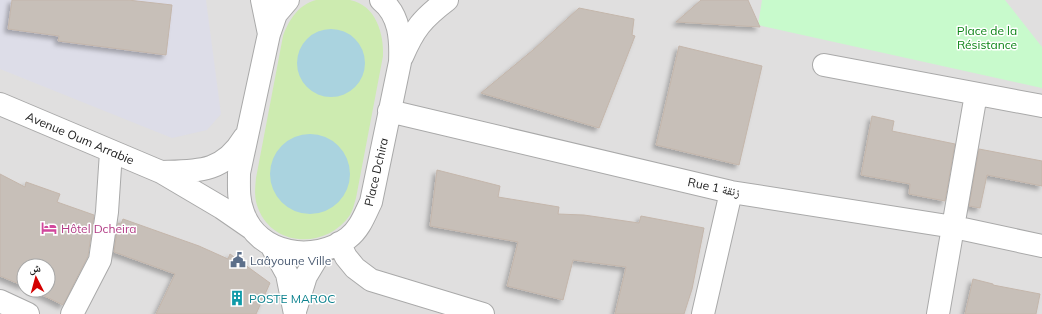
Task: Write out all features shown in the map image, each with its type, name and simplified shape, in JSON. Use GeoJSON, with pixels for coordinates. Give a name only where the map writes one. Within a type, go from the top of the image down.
{"type":"FeatureCollection","features":[{"type":"Feature","properties":{"kind":"street"},"geometry":{"type":"LineString","coordinates":[[262,0],[269,34]]}},
{"type":"Feature","properties":{"kind":"street"},"geometry":{"type":"LineString","coordinates":[[288,0],[276,14],[269,34],[239,173],[238,194],[243,214],[263,238],[287,274],[295,313]]}},
{"type":"Feature","properties":{"kind":"street","name":"Place Dchira"},"geometry":{"type":"LineString","coordinates":[[295,313],[306,276],[330,247],[349,237],[363,221],[371,202],[400,62],[401,40],[396,20],[381,0]]}},
{"type":"Feature","properties":{"kind":"street"},"geometry":{"type":"LineString","coordinates":[[400,62],[411,36],[421,21],[446,0]]}},
{"type":"Feature","properties":{"kind":"street"},"geometry":{"type":"LineString","coordinates":[[824,65],[1042,106]]}},
{"type":"Feature","properties":{"kind":"street"},"geometry":{"type":"LineString","coordinates":[[938,314],[976,94]]}},
{"type":"Feature","properties":{"kind":"street","name":"Avenue Oum Arrabie"},"geometry":{"type":"LineString","coordinates":[[0,104],[160,172],[222,208],[263,238]]}},
{"type":"Feature","properties":{"kind":"street","name":"Rue 1 زنقة"},"geometry":{"type":"LineString","coordinates":[[389,111],[731,192],[954,227],[1042,246]]}},
{"type":"Feature","properties":{"kind":"street","name":"Avenue Oum Arrabie"},"geometry":{"type":"LineString","coordinates":[[160,172],[211,168],[226,161],[238,149],[248,132]]}},
{"type":"Feature","properties":{"kind":"street"},"geometry":{"type":"LineString","coordinates":[[72,314],[100,260],[107,212],[111,152]]}},
{"type":"Feature","properties":{"kind":"street"},"geometry":{"type":"LineString","coordinates":[[703,314],[731,192]]}},
{"type":"Feature","properties":{"kind":"street"},"geometry":{"type":"LineString","coordinates":[[263,238],[290,252],[311,253],[330,247],[346,257],[355,268],[371,280],[483,314]]}},
{"type":"Feature","properties":{"kind":"street"},"geometry":{"type":"LineString","coordinates":[[0,301],[28,314]]}},
{"type":"Feature","properties":{"kind":"shaded area"},"geometry":{"type":"Polygon","coordinates":[[[0,0],[1042,0],[1042,314],[0,314],[0,0]]]}},
{"type":"Feature","properties":{"kind":"shaded area"},"geometry":{"type":"Polygon","coordinates":[[[0,0],[206,0],[221,114],[207,130],[172,138],[0,69],[0,0]]]}},
{"type":"Feature","properties":{"kind":"green space"},"geometry":{"type":"Polygon","coordinates":[[[316,0],[350,0],[359,3],[366,8],[372,14],[380,30],[383,56],[356,198],[351,213],[340,226],[328,234],[315,238],[301,239],[288,237],[275,231],[265,221],[258,208],[255,197],[255,186],[283,36],[288,24],[299,9],[316,0]]]}},
{"type":"Feature","properties":{"kind":"green space","name":"Place de la Résistance"},"geometry":{"type":"Polygon","coordinates":[[[762,0],[1005,0],[1042,47],[1042,88],[758,25],[762,0]]]}},
{"type":"Feature","properties":{"kind":"water"},"geometry":{"type":"Polygon","coordinates":[[[331,29],[344,32],[355,39],[362,50],[365,63],[362,76],[355,87],[344,94],[331,97],[318,94],[307,87],[300,76],[297,63],[300,50],[307,39],[318,32],[331,29]]]}},
{"type":"Feature","properties":{"kind":"water"},"geometry":{"type":"Polygon","coordinates":[[[302,134],[318,134],[332,141],[343,152],[350,166],[350,182],[347,189],[338,202],[332,207],[318,214],[302,214],[288,207],[277,196],[270,182],[270,166],[277,152],[288,141],[302,134]]]}},
{"type":"Feature","properties":{"kind":"building"},"geometry":{"type":"Polygon","coordinates":[[[12,0],[128,0],[172,5],[166,55],[58,41],[59,36],[8,29],[12,0]]]}},
{"type":"Feature","properties":{"kind":"building"},"geometry":{"type":"Polygon","coordinates":[[[701,0],[748,0],[760,27],[676,22],[701,0]]]}},
{"type":"Feature","properties":{"kind":"building"},"geometry":{"type":"Polygon","coordinates":[[[579,8],[634,19],[632,35],[635,36],[599,128],[481,93],[533,50],[579,8]]]}},
{"type":"Feature","properties":{"kind":"building"},"geometry":{"type":"Polygon","coordinates":[[[679,46],[762,66],[739,165],[656,145],[679,46]]]}},
{"type":"Feature","properties":{"kind":"building"},"geometry":{"type":"Polygon","coordinates":[[[872,116],[894,121],[892,131],[955,144],[945,201],[909,194],[910,184],[861,175],[872,116]]]}},
{"type":"Feature","properties":{"kind":"building"},"geometry":{"type":"Polygon","coordinates":[[[979,149],[1042,161],[1042,186],[987,175],[980,208],[969,206],[979,149]]]}},
{"type":"Feature","properties":{"kind":"building"},"geometry":{"type":"Polygon","coordinates":[[[437,170],[500,186],[498,197],[559,207],[558,214],[584,215],[639,223],[641,216],[704,228],[692,289],[684,314],[615,314],[626,267],[573,260],[563,300],[507,286],[518,242],[430,226],[437,170]]]}},
{"type":"Feature","properties":{"kind":"building"},"geometry":{"type":"Polygon","coordinates":[[[0,174],[25,187],[26,182],[60,194],[57,202],[94,215],[88,256],[63,305],[49,298],[56,298],[56,258],[16,258],[16,283],[0,276],[0,174]]]}},
{"type":"Feature","properties":{"kind":"building"},"geometry":{"type":"Polygon","coordinates":[[[123,219],[199,246],[228,259],[230,254],[270,283],[256,314],[156,314],[175,274],[114,252],[118,223],[121,224],[123,219]]]}},
{"type":"Feature","properties":{"kind":"building"},"geometry":{"type":"Polygon","coordinates":[[[973,279],[993,285],[1040,294],[1036,314],[965,314],[973,279]]]}},
{"type":"Feature","properties":{"kind":"place","name":"Hôtel Dcheira"},"geometry":{"type":"Point","coordinates":[49,228]}},
{"type":"Feature","properties":{"kind":"place","name":"Laâyoune Ville"},"geometry":{"type":"Point","coordinates":[238,260]}},
{"type":"Feature","properties":{"kind":"place","name":"POSTE MAROC"},"geometry":{"type":"Point","coordinates":[237,298]}}]}
